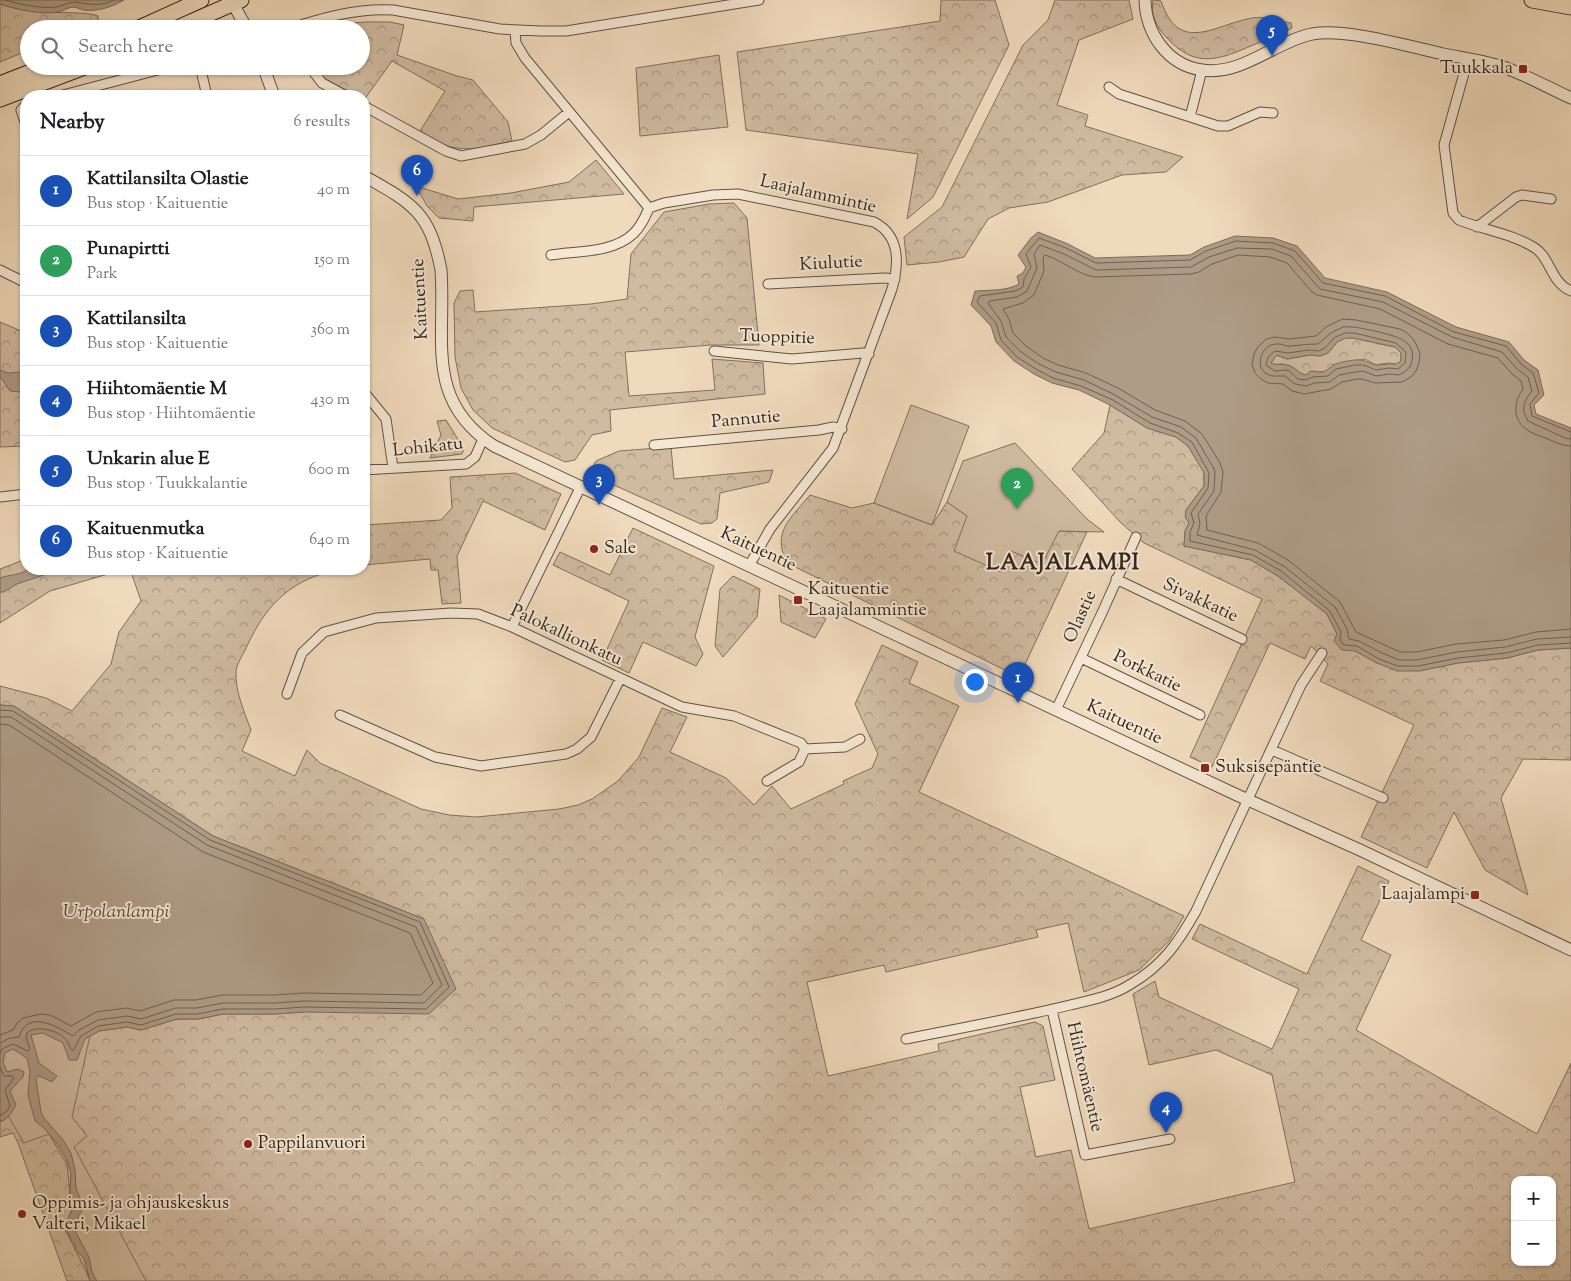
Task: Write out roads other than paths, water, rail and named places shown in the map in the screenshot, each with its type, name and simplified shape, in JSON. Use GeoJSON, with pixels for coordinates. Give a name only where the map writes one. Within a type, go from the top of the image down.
{"type":"FeatureCollection","features":[{"type":"Feature","properties":{"kind":"highway"},"geometry":{"type":"LineString","coordinates":[[157,20],[201,0]]}},
{"type":"Feature","properties":{"kind":"highway"},"geometry":{"type":"LineString","coordinates":[[1532,0],[1571,7]]}},
{"type":"Feature","properties":{"kind":"highway"},"geometry":{"type":"LineString","coordinates":[[194,20],[235,1]]}},
{"type":"Feature","properties":{"kind":"highway"},"geometry":{"type":"LineString","coordinates":[[0,84],[23,75]]}},
{"type":"Feature","properties":{"kind":"highway"},"geometry":{"type":"LineString","coordinates":[[24,90],[63,75]]}},
{"type":"Feature","properties":{"kind":"highway"},"geometry":{"type":"LineString","coordinates":[[0,99],[20,91]]}},
{"type":"Feature","properties":{"kind":"street"},"geometry":{"type":"LineString","coordinates":[[318,20],[330,16],[381,9],[500,30],[566,30],[759,0]]}},
{"type":"Feature","properties":{"kind":"street"},"geometry":{"type":"LineString","coordinates":[[1145,0],[1150,28],[1162,47],[1176,61],[1202,70],[1235,67],[1297,38],[1328,33],[1362,36],[1504,67],[1571,98]]}},
{"type":"Feature","properties":{"kind":"street"},"geometry":{"type":"LineString","coordinates":[[235,1],[243,20]]}},
{"type":"Feature","properties":{"kind":"street"},"geometry":{"type":"LineString","coordinates":[[515,31],[516,42],[525,58],[649,208],[642,224],[633,234],[620,243],[604,248],[551,255]]}},
{"type":"Feature","properties":{"kind":"street"},"geometry":{"type":"LineString","coordinates":[[1468,59],[1444,145],[1453,213],[1460,220],[1517,239],[1537,249],[1562,288],[1571,291]]}},
{"type":"Feature","properties":{"kind":"street"},"geometry":{"type":"LineString","coordinates":[[1190,117],[1202,70]]}},
{"type":"Feature","properties":{"kind":"street"},"geometry":{"type":"LineString","coordinates":[[82,90],[139,75]]}},
{"type":"Feature","properties":{"kind":"street"},"geometry":{"type":"LineString","coordinates":[[202,75],[206,90]]}},
{"type":"Feature","properties":{"kind":"street"},"geometry":{"type":"LineString","coordinates":[[266,75],[272,90]]}},
{"type":"Feature","properties":{"kind":"street"},"geometry":{"type":"LineString","coordinates":[[316,75],[322,83],[335,90]]}},
{"type":"Feature","properties":{"kind":"street"},"geometry":{"type":"LineString","coordinates":[[1109,86],[1119,94],[1218,126],[1228,126],[1260,112],[1273,113]]}},
{"type":"Feature","properties":{"kind":"street"},"geometry":{"type":"LineString","coordinates":[[370,109],[446,151],[461,156],[525,144],[542,135],[569,112]]}},
{"type":"Feature","properties":{"kind":"street","name":"Kaituentie"},"geometry":{"type":"LineString","coordinates":[[370,179],[403,198],[420,215],[428,228],[436,247],[441,270],[441,351],[444,377],[452,402],[465,422],[483,439],[494,446],[749,566],[1571,950]]}},
{"type":"Feature","properties":{"kind":"street","name":"Laajalammintie"},"geometry":{"type":"LineString","coordinates":[[649,208],[664,203],[713,195],[738,194],[874,222],[882,226],[892,237],[896,249],[895,279],[842,429],[828,456],[770,529],[749,566]]}},
{"type":"Feature","properties":{"kind":"street"},"geometry":{"type":"LineString","coordinates":[[1477,227],[1516,197],[1522,195],[1551,199]]}},
{"type":"Feature","properties":{"kind":"street"},"geometry":{"type":"LineString","coordinates":[[0,270],[20,280]]}},
{"type":"Feature","properties":{"kind":"street","name":"Kiulutie"},"geometry":{"type":"LineString","coordinates":[[768,284],[895,279]]}},
{"type":"Feature","properties":{"kind":"street","name":"Tuoppitie"},"geometry":{"type":"LineString","coordinates":[[714,352],[792,359],[869,354]]}},
{"type":"Feature","properties":{"kind":"street"},"geometry":{"type":"LineString","coordinates":[[370,399],[386,419],[393,468]]}},
{"type":"Feature","properties":{"kind":"street","name":"Pannutie"},"geometry":{"type":"LineString","coordinates":[[654,445],[819,430],[833,427],[842,429]]}},
{"type":"Feature","properties":{"kind":"street","name":"Lohikatu"},"geometry":{"type":"LineString","coordinates":[[370,470],[466,464],[475,457],[483,439]]}},
{"type":"Feature","properties":{"kind":"street"},"geometry":{"type":"LineString","coordinates":[[512,627],[581,486]]}},
{"type":"Feature","properties":{"kind":"street"},"geometry":{"type":"LineString","coordinates":[[0,497],[20,495]]}},
{"type":"Feature","properties":{"kind":"street","name":"Olastie"},"geometry":{"type":"LineString","coordinates":[[1056,710],[1136,537]]}},
{"type":"Feature","properties":{"kind":"street","name":"Sivakkatie"},"geometry":{"type":"LineString","coordinates":[[1116,579],[1242,639]]}},
{"type":"Feature","properties":{"kind":"street","name":"Palokallionkatu"},"geometry":{"type":"LineString","coordinates":[[287,694],[302,653],[324,632],[376,618],[451,612],[478,614],[512,627],[682,707],[734,716],[801,743],[805,749]]}},
{"type":"Feature","properties":{"kind":"street"},"geometry":{"type":"LineString","coordinates":[[906,1039],[1052,1010],[1113,994],[1132,984],[1169,954],[1180,940],[1196,911],[1302,685],[1322,653]]}},
{"type":"Feature","properties":{"kind":"street","name":"Porkkatie"},"geometry":{"type":"LineString","coordinates":[[1081,658],[1200,716]]}},
{"type":"Feature","properties":{"kind":"street"},"geometry":{"type":"LineString","coordinates":[[340,715],[435,758],[481,766],[566,754],[577,749],[591,737],[620,679]]}},
{"type":"Feature","properties":{"kind":"street"},"geometry":{"type":"LineString","coordinates":[[767,781],[799,762],[805,749],[845,747],[860,739]]}},
{"type":"Feature","properties":{"kind":"street"},"geometry":{"type":"LineString","coordinates":[[1272,750],[1383,798]]}},
{"type":"Feature","properties":{"kind":"street","name":"Hiihtomäentie"},"geometry":{"type":"LineString","coordinates":[[1052,1010],[1084,1155],[1170,1139]]}},
{"type":"Feature","properties":{"kind":"water"},"geometry":{"type":"Polygon","coordinates":[[[0,0],[124,0],[99,10],[83,10],[72,7],[51,13],[13,8],[0,4],[0,0]]]}},
{"type":"Feature","properties":{"kind":"water","name":"Laajalampi"},"geometry":{"type":"Polygon","coordinates":[[[1038,232],[1068,244],[1095,258],[1190,255],[1204,247],[1235,236],[1273,238],[1297,246],[1325,278],[1387,292],[1456,327],[1509,342],[1524,360],[1538,370],[1544,395],[1534,405],[1536,414],[1571,428],[1571,648],[1538,650],[1507,658],[1458,663],[1419,671],[1397,671],[1355,651],[1342,650],[1334,641],[1337,634],[1327,614],[1278,576],[1251,560],[1184,546],[1185,531],[1189,523],[1185,517],[1186,510],[1204,486],[1204,473],[1188,446],[1176,437],[1147,428],[1110,405],[1079,390],[1052,383],[1034,374],[1014,361],[996,342],[991,326],[971,305],[975,291],[1004,289],[1019,284],[1017,276],[1023,273],[1026,267],[1018,255],[1038,232]],[[1346,338],[1337,342],[1328,353],[1320,356],[1310,355],[1287,359],[1277,355],[1271,363],[1290,366],[1306,375],[1311,371],[1323,372],[1334,365],[1355,360],[1362,360],[1377,365],[1396,364],[1401,361],[1401,353],[1395,347],[1346,338]]]}},
{"type":"Feature","properties":{"kind":"water"},"geometry":{"type":"Polygon","coordinates":[[[0,370],[8,373],[20,372],[20,392],[10,391],[0,378],[0,370]]]}},
{"type":"Feature","properties":{"kind":"water"},"geometry":{"type":"Polygon","coordinates":[[[20,573],[20,575],[44,575],[17,584],[4,592],[0,592],[0,578],[20,573]]]}},
{"type":"Feature","properties":{"kind":"water","name":"Urpolanlampi"},"geometry":{"type":"Polygon","coordinates":[[[0,705],[14,706],[213,836],[424,919],[456,989],[429,1014],[304,1012],[223,1014],[198,1019],[177,1019],[141,1030],[127,1027],[99,1031],[85,1039],[77,1060],[69,1060],[63,1043],[43,1033],[31,1035],[39,1063],[57,1076],[52,1082],[39,1076],[36,1079],[41,1112],[71,1153],[75,1170],[76,1188],[83,1206],[73,1227],[89,1257],[92,1272],[97,1281],[90,1281],[84,1258],[75,1250],[75,1244],[65,1229],[74,1207],[74,1198],[70,1194],[71,1173],[66,1158],[43,1127],[35,1121],[28,1095],[30,1071],[27,1058],[13,1049],[5,1053],[3,1062],[7,1072],[18,1069],[24,1072],[23,1077],[10,1091],[16,1105],[8,1117],[0,1121],[0,705]]]}},
{"type":"Feature","properties":{"kind":"place","name":"Unkarin alue E"},"geometry":{"type":"Point","coordinates":[1272,56]}},
{"type":"Feature","properties":{"kind":"place","name":"Tuukkala"},"geometry":{"type":"Point","coordinates":[1523,69]}},
{"type":"Feature","properties":{"kind":"place","name":"Kaituenmutka"},"geometry":{"type":"Point","coordinates":[417,196]}},
{"type":"Feature","properties":{"kind":"place","name":"Kattilansilta"},"geometry":{"type":"Point","coordinates":[599,505]}},
{"type":"Feature","properties":{"kind":"place","name":"Punapirtti"},"geometry":{"type":"Point","coordinates":[1017,509]}},
{"type":"Feature","properties":{"kind":"place","name":"Sale"},"geometry":{"type":"Point","coordinates":[594,549]}},
{"type":"Feature","properties":{"kind":"place","name":"Kaituentie Laajalammintie"},"geometry":{"type":"Point","coordinates":[798,600]}},
{"type":"Feature","properties":{"kind":"place","name":"Kattilansilta Olastie"},"geometry":{"type":"Point","coordinates":[1018,703]}},
{"type":"Feature","properties":{"kind":"place","name":"Suksisepäntie"},"geometry":{"type":"Point","coordinates":[1205,768]}},
{"type":"Feature","properties":{"kind":"place","name":"Laajalampi"},"geometry":{"type":"Point","coordinates":[1475,895]}},
{"type":"Feature","properties":{"kind":"place","name":"Hiihtomäentie M"},"geometry":{"type":"Point","coordinates":[1166,1133]}},
{"type":"Feature","properties":{"kind":"place","name":"Pappilanvuori"},"geometry":{"type":"Point","coordinates":[248,1144]}},
{"type":"Feature","properties":{"kind":"place","name":"Oppimis- ja ohjauskeskus Valteri, Mikael"},"geometry":{"type":"Point","coordinates":[22,1214]}},
{"type":"Feature","properties":{"kind":"district","name":"LAAJALAMPI"},"geometry":{"type":"Point","coordinates":[1063,564]}}]}
